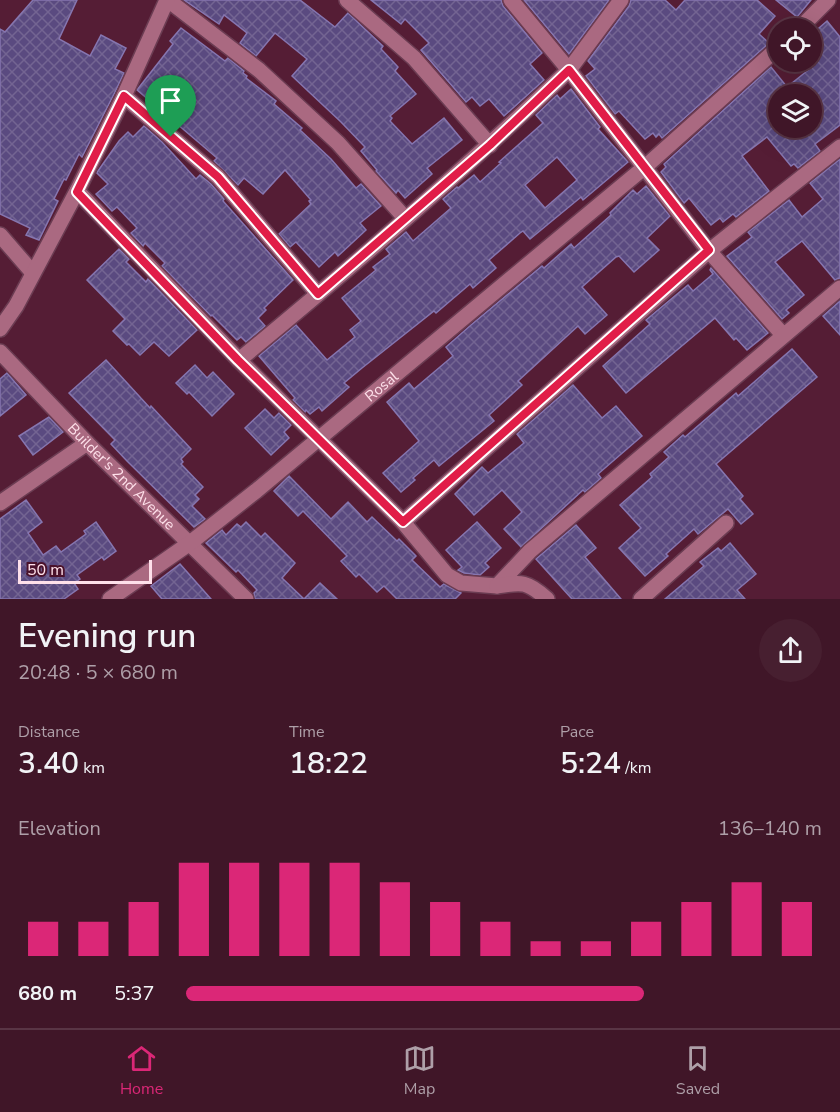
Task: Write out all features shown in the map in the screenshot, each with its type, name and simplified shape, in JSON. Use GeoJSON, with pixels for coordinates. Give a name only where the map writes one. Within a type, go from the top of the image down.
{"type":"FeatureCollection","features":[{"type":"Feature","properties":{"kind":"street"},"geometry":{"type":"LineString","coordinates":[[0,329],[16,306],[77,192],[168,0],[259,70],[338,143],[405,218]]}},
{"type":"Feature","properties":{"kind":"street"},"geometry":{"type":"LineString","coordinates":[[347,0],[414,58],[490,145]]}},
{"type":"Feature","properties":{"kind":"street"},"geometry":{"type":"LineString","coordinates":[[511,0],[646,166],[709,250],[783,335]]}},
{"type":"Feature","properties":{"kind":"street"},"geometry":{"type":"LineString","coordinates":[[238,360],[490,145],[569,70],[621,0]]}},
{"type":"Feature","properties":{"kind":"street"},"geometry":{"type":"LineString","coordinates":[[810,18],[828,0]]}},
{"type":"Feature","properties":{"kind":"street","name":"Rosal"},"geometry":{"type":"LineString","coordinates":[[110,599],[190,543],[319,438],[646,166],[768,57]]}},
{"type":"Feature","properties":{"kind":"street"},"geometry":{"type":"LineString","coordinates":[[124,96],[218,177],[318,294]]}},
{"type":"Feature","properties":{"kind":"street"},"geometry":{"type":"LineString","coordinates":[[403,522],[709,250],[840,147]]}},
{"type":"Feature","properties":{"kind":"street"},"geometry":{"type":"LineString","coordinates":[[77,192],[238,360],[403,522],[447,575],[461,583],[497,586],[520,582],[533,586],[547,599]]}},
{"type":"Feature","properties":{"kind":"street"},"geometry":{"type":"LineString","coordinates":[[0,235],[33,273]]}},
{"type":"Feature","properties":{"kind":"street"},"geometry":{"type":"LineString","coordinates":[[497,586],[530,551],[840,288]]}},
{"type":"Feature","properties":{"kind":"street","name":"Builder's 2nd Avenue"},"geometry":{"type":"LineString","coordinates":[[0,352],[87,443],[246,599]]}},
{"type":"Feature","properties":{"kind":"street"},"geometry":{"type":"LineString","coordinates":[[0,503],[87,443]]}},
{"type":"Feature","properties":{"kind":"street"},"geometry":{"type":"LineString","coordinates":[[641,599],[726,523]]}},
{"type":"Feature","properties":{"kind":"building"},"geometry":{"type":"Polygon","coordinates":[[[33,0],[77,0],[59,39],[90,56],[101,35],[126,48],[115,69],[124,73],[82,157],[79,154],[66,180],[64,179],[54,199],[58,201],[39,240],[26,235],[30,228],[0,214],[0,29],[5,32],[33,0]]]}},
{"type":"Feature","properties":{"kind":"building"},"geometry":{"type":"Polygon","coordinates":[[[184,0],[300,0],[335,27],[348,13],[383,46],[381,49],[398,67],[395,71],[416,94],[390,116],[392,118],[390,121],[412,144],[444,118],[462,140],[427,168],[432,174],[405,198],[398,190],[396,193],[376,171],[361,151],[365,147],[292,76],[307,59],[275,33],[256,56],[240,43],[247,33],[224,15],[219,24],[184,0]]]}},
{"type":"Feature","properties":{"kind":"building"},"geometry":{"type":"Polygon","coordinates":[[[371,0],[501,0],[503,6],[542,53],[530,64],[544,80],[504,116],[489,99],[480,106],[472,97],[466,102],[421,50],[429,43],[405,19],[401,24],[371,0]]]}},
{"type":"Feature","properties":{"kind":"building"},"geometry":{"type":"Polygon","coordinates":[[[524,0],[609,0],[569,54],[524,0]]]}},
{"type":"Feature","properties":{"kind":"building"},"geometry":{"type":"Polygon","coordinates":[[[631,0],[665,0],[676,10],[685,0],[757,0],[775,16],[768,18],[768,24],[759,34],[768,44],[662,138],[659,134],[656,137],[653,133],[645,139],[619,111],[615,114],[586,76],[595,69],[588,61],[629,6],[631,0]]]}},
{"type":"Feature","properties":{"kind":"building"},"geometry":{"type":"Polygon","coordinates":[[[776,0],[811,0],[797,17],[776,0]]]}},
{"type":"Feature","properties":{"kind":"building"},"geometry":{"type":"Polygon","coordinates":[[[827,21],[840,37],[840,125],[815,144],[820,151],[798,168],[794,164],[791,166],[767,137],[742,156],[769,191],[736,217],[733,214],[723,222],[720,218],[711,225],[689,198],[684,203],[661,172],[666,167],[664,164],[768,70],[768,72],[775,72],[785,84],[768,84],[768,138],[822,138],[822,84],[791,84],[806,72],[822,72],[822,25],[827,21]]]}},
{"type":"Feature","properties":{"kind":"building"},"geometry":{"type":"Polygon","coordinates":[[[181,28],[225,61],[228,58],[244,71],[246,78],[276,101],[274,104],[302,128],[300,130],[331,159],[356,188],[361,184],[381,206],[360,223],[366,230],[338,256],[335,252],[319,267],[296,242],[290,247],[279,234],[311,204],[309,201],[311,200],[285,170],[263,194],[244,178],[238,185],[214,161],[217,158],[137,90],[173,44],[170,41],[181,28]]]}},
{"type":"Feature","properties":{"kind":"building"},"geometry":{"type":"Polygon","coordinates":[[[571,89],[600,127],[598,129],[628,162],[583,200],[581,197],[530,239],[523,231],[520,233],[489,260],[496,268],[473,288],[470,284],[436,313],[434,311],[362,368],[344,383],[349,387],[322,411],[319,407],[310,414],[306,410],[305,412],[259,356],[296,325],[327,360],[355,337],[350,330],[361,321],[342,298],[376,270],[373,267],[390,254],[386,249],[406,232],[413,241],[451,208],[443,199],[457,187],[474,175],[480,182],[501,163],[499,162],[543,123],[536,115],[557,95],[560,99],[571,89]],[[557,157],[525,185],[545,208],[577,180],[557,157]]]}},
{"type":"Feature","properties":{"kind":"building"},"geometry":{"type":"Polygon","coordinates":[[[144,126],[196,179],[200,175],[211,184],[224,199],[223,201],[293,280],[264,308],[266,310],[258,318],[265,326],[246,342],[241,337],[237,340],[211,316],[162,266],[165,263],[145,243],[143,246],[131,233],[137,228],[117,207],[112,211],[96,194],[108,184],[97,173],[119,141],[128,132],[133,137],[144,126]]]}},
{"type":"Feature","properties":{"kind":"building"},"geometry":{"type":"Polygon","coordinates":[[[840,159],[840,278],[835,280],[802,241],[775,262],[804,295],[786,310],[789,313],[782,319],[727,256],[752,237],[748,232],[789,200],[802,217],[823,199],[810,183],[840,159]]]}},
{"type":"Feature","properties":{"kind":"building"},"geometry":{"type":"Polygon","coordinates":[[[646,186],[670,216],[647,238],[659,250],[634,272],[619,256],[616,257],[582,287],[607,315],[585,334],[578,326],[518,381],[522,385],[489,415],[494,421],[439,466],[434,460],[401,492],[383,473],[419,441],[387,402],[409,383],[414,389],[453,356],[446,347],[471,325],[571,244],[574,248],[611,215],[610,213],[633,190],[637,194],[646,186]]]}},
{"type":"Feature","properties":{"kind":"building"},"geometry":{"type":"Polygon","coordinates":[[[119,249],[129,259],[126,262],[146,282],[148,279],[197,330],[169,356],[154,342],[140,355],[129,344],[127,345],[113,331],[125,319],[87,280],[119,249]]]}},
{"type":"Feature","properties":{"kind":"building"},"geometry":{"type":"Polygon","coordinates":[[[711,268],[768,333],[747,350],[736,338],[734,340],[715,318],[626,393],[603,366],[650,324],[646,320],[688,285],[693,291],[713,274],[711,268]]]}},
{"type":"Feature","properties":{"kind":"building"},"geometry":{"type":"Polygon","coordinates":[[[840,301],[840,335],[823,316],[840,301]]]}},
{"type":"Feature","properties":{"kind":"building"},"geometry":{"type":"Polygon","coordinates":[[[792,349],[817,377],[716,464],[743,496],[740,499],[753,514],[741,524],[728,509],[698,534],[694,529],[645,576],[619,548],[641,528],[620,505],[652,477],[650,474],[669,457],[664,452],[736,393],[738,396],[792,349]]]}},
{"type":"Feature","properties":{"kind":"building"},"geometry":{"type":"Polygon","coordinates":[[[106,360],[191,449],[181,459],[183,462],[181,464],[203,487],[195,495],[199,499],[192,506],[205,519],[194,527],[111,444],[115,440],[69,393],[106,360]]]}},
{"type":"Feature","properties":{"kind":"building"},"geometry":{"type":"Polygon","coordinates":[[[195,365],[207,378],[213,372],[234,394],[212,416],[189,392],[187,394],[176,383],[195,365]]]}},
{"type":"Feature","properties":{"kind":"building"},"geometry":{"type":"Polygon","coordinates":[[[7,373],[26,395],[0,416],[0,379],[7,373]]]}},
{"type":"Feature","properties":{"kind":"building"},"geometry":{"type":"Polygon","coordinates":[[[573,385],[602,418],[616,406],[642,436],[598,474],[601,478],[585,492],[583,490],[521,547],[504,529],[522,512],[502,490],[474,515],[455,494],[482,467],[488,473],[524,443],[517,434],[573,385]]]}},
{"type":"Feature","properties":{"kind":"building"},"geometry":{"type":"Polygon","coordinates":[[[265,409],[274,418],[279,413],[291,425],[284,432],[289,438],[271,455],[245,428],[265,409]]]}},
{"type":"Feature","properties":{"kind":"building"},"geometry":{"type":"Polygon","coordinates":[[[49,417],[63,432],[33,455],[19,436],[49,417]]]}},
{"type":"Feature","properties":{"kind":"building"},"geometry":{"type":"Polygon","coordinates":[[[289,476],[331,519],[348,502],[367,522],[372,517],[416,556],[412,560],[440,587],[444,584],[461,593],[455,599],[397,599],[384,586],[377,592],[359,574],[356,577],[341,561],[347,556],[303,511],[298,516],[274,491],[289,476]]]}},
{"type":"Feature","properties":{"kind":"building"},"geometry":{"type":"Polygon","coordinates":[[[26,500],[42,522],[28,533],[43,555],[56,546],[61,552],[86,534],[84,531],[96,522],[116,551],[104,560],[102,557],[77,575],[80,579],[74,583],[78,589],[64,599],[0,599],[0,519],[26,500]]]}},
{"type":"Feature","properties":{"kind":"building"},"geometry":{"type":"Polygon","coordinates":[[[246,522],[261,537],[265,533],[295,563],[282,578],[304,599],[255,599],[254,593],[257,590],[238,570],[236,572],[206,543],[222,530],[226,535],[237,524],[241,527],[246,522]]]}},
{"type":"Feature","properties":{"kind":"building"},"geometry":{"type":"Polygon","coordinates":[[[477,522],[501,548],[485,563],[489,567],[480,575],[458,570],[462,567],[446,550],[477,522]]]}},
{"type":"Feature","properties":{"kind":"building"},"geometry":{"type":"Polygon","coordinates":[[[576,525],[596,548],[585,557],[621,599],[572,599],[536,559],[576,525]]]}},
{"type":"Feature","properties":{"kind":"building"},"geometry":{"type":"Polygon","coordinates":[[[730,543],[756,574],[737,590],[745,599],[665,599],[704,566],[700,562],[718,548],[721,551],[730,543]]]}},
{"type":"Feature","properties":{"kind":"building"},"geometry":{"type":"Polygon","coordinates":[[[180,564],[211,599],[162,599],[151,586],[180,564]]]}},
{"type":"Feature","properties":{"kind":"building"},"geometry":{"type":"Polygon","coordinates":[[[320,583],[337,599],[304,599],[320,583]]]}},
{"type":"Feature","properties":{"kind":"route"},"geometry":{"type":"LineString","coordinates":[[569,70],[646,166],[709,250],[403,522],[238,360],[77,192],[124,96],[171,137],[218,177],[318,294],[490,145],[569,70]]}}]}
